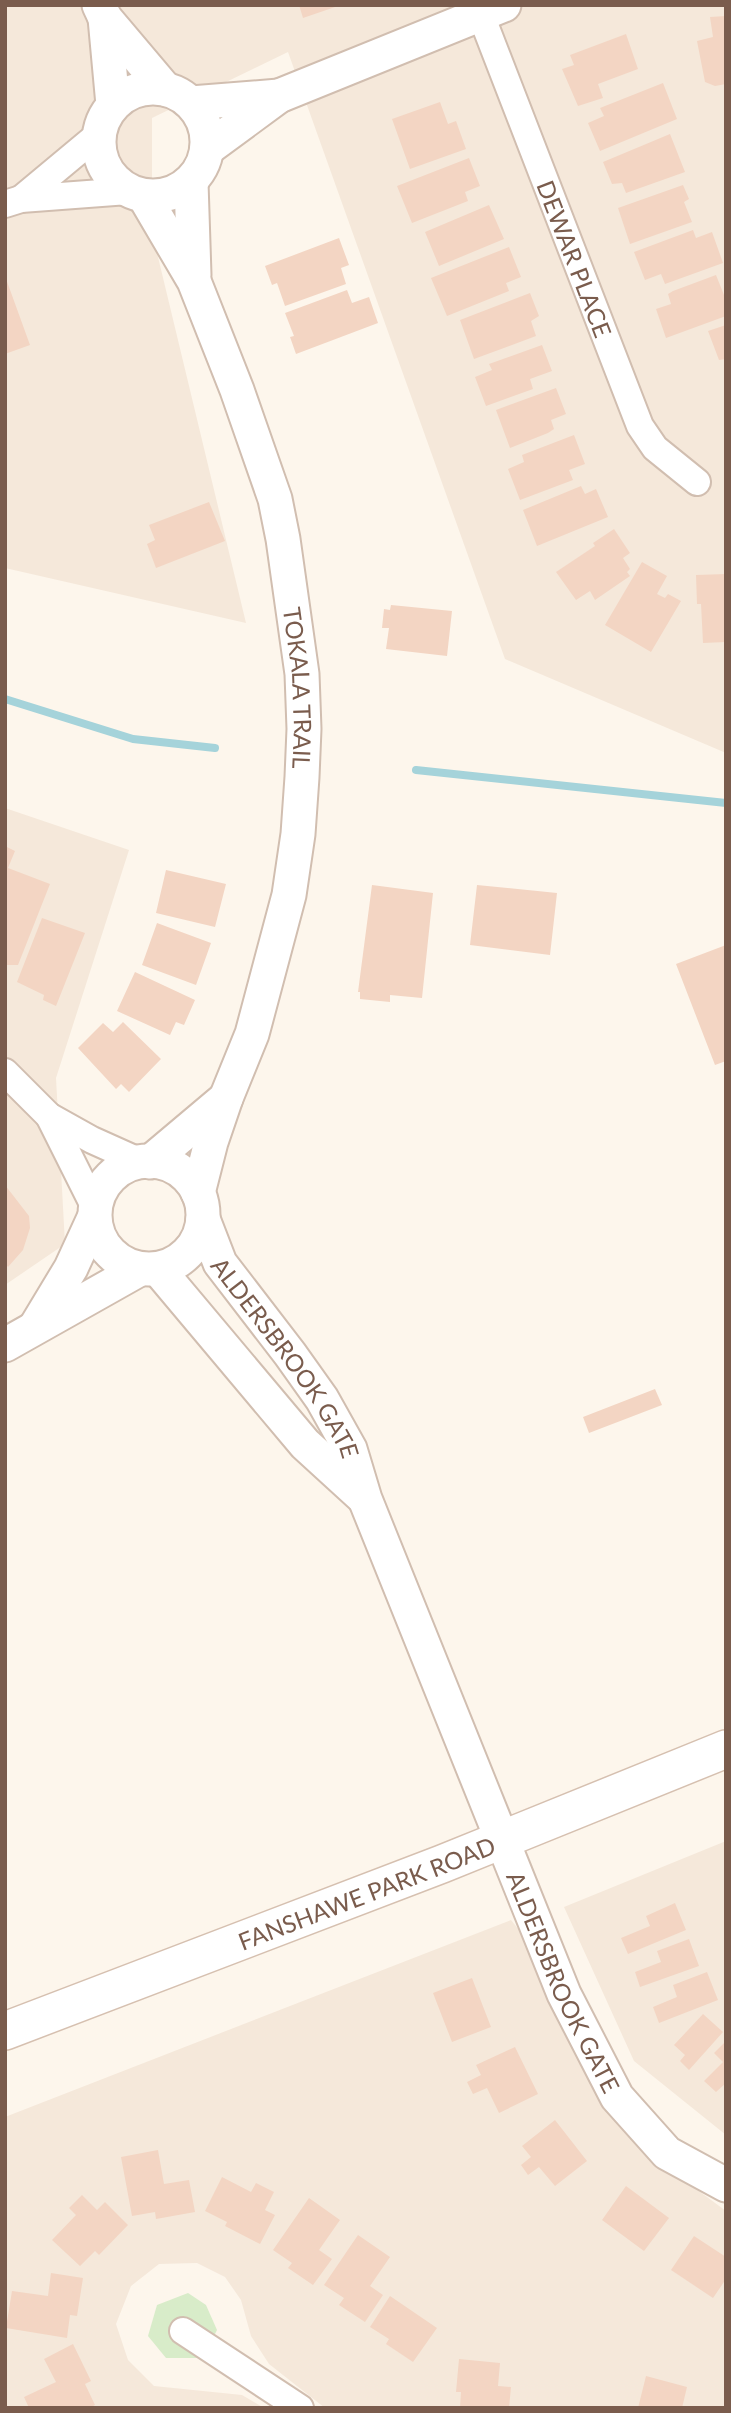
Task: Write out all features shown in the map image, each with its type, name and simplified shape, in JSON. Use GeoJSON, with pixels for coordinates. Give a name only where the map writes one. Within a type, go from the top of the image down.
{"type":"FeatureCollection","features":[{"type":"Feature","properties":{"kind":"main road","name":"FANSHAWE PARK ROAD"},"geometry":{"type":"LineString","coordinates":[[5,2031],[502,1840],[726,1749]]}},
{"type":"Feature","properties":{"kind":"street"},"geometry":{"type":"LineString","coordinates":[[207,149],[279,96],[492,10]]}},
{"type":"Feature","properties":{"kind":"street","name":"DEWAR PLACE"},"geometry":{"type":"LineString","coordinates":[[492,10],[640,426],[655,448],[696,482]]}},
{"type":"Feature","properties":{"kind":"street"},"geometry":{"type":"LineString","coordinates":[[13,201],[136,193],[161,197],[191,182],[202,167],[207,149],[207,132],[201,116],[178,96],[102,11]]}},
{"type":"Feature","properties":{"kind":"street"},"geometry":{"type":"LineString","coordinates":[[102,11],[106,119],[99,151],[104,167],[114,181],[136,193]]}},
{"type":"Feature","properties":{"kind":"street"},"geometry":{"type":"LineString","coordinates":[[13,201],[106,119],[128,93],[146,88],[178,96],[279,96]]}},
{"type":"Feature","properties":{"kind":"street","name":"TOKALA TRAIL"},"geometry":{"type":"LineString","coordinates":[[191,182],[194,281]]}},
{"type":"Feature","properties":{"kind":"street","name":"TOKALA TRAIL"},"geometry":{"type":"LineString","coordinates":[[136,193],[194,281],[237,390],[275,499],[302,674],[302,777],[298,834],[289,895],[252,1034],[211,1142],[200,1206]]}},
{"type":"Feature","properties":{"kind":"street"},"geometry":{"type":"LineString","coordinates":[[5,1072],[49,1116],[92,1140],[145,1162],[167,1165],[180,1171],[190,1181],[200,1206],[199,1237],[189,1252],[175,1263],[149,1269],[5,1345]]}},
{"type":"Feature","properties":{"kind":"street","name":"TOKALA TRAIL"},"geometry":{"type":"LineString","coordinates":[[145,1162],[226,1098]]}},
{"type":"Feature","properties":{"kind":"street"},"geometry":{"type":"LineString","coordinates":[[49,1116],[94,1213],[98,1236],[108,1251],[122,1263],[149,1269]]}},
{"type":"Feature","properties":{"kind":"street"},"geometry":{"type":"LineString","coordinates":[[34,1328],[71,1268],[106,1182],[128,1166],[145,1162]]}},
{"type":"Feature","properties":{"kind":"street","name":"ALDERSBROOK GATE"},"geometry":{"type":"LineString","coordinates":[[200,1206],[220,1263],[290,1353],[322,1399],[350,1449],[365,1499],[564,1994],[617,2097],[667,2153],[726,2185]]}},
{"type":"Feature","properties":{"kind":"street","name":"ALDERSBROOK GATE"},"geometry":{"type":"LineString","coordinates":[[149,1269],[305,1444],[365,1499]]}},
{"type":"Feature","properties":{"kind":"street"},"geometry":{"type":"LineString","coordinates":[[183,2331],[300,2408]]}},
{"type":"Feature","properties":{"kind":"shaded area"},"geometry":{"type":"Polygon","coordinates":[[[5,5],[726,5],[726,753],[505,659],[288,52],[152,118],[152,232],[246,623],[5,568],[5,5]]]}},
{"type":"Feature","properties":{"kind":"shaded area"},"geometry":{"type":"Polygon","coordinates":[[[5,808],[129,850],[56,1078],[65,1244],[5,1285],[5,808]]]}},
{"type":"Feature","properties":{"kind":"shaded area"},"geometry":{"type":"Polygon","coordinates":[[[726,1841],[726,2135],[634,2061],[564,1907],[726,1841]]]}},
{"type":"Feature","properties":{"kind":"shaded area"},"geometry":{"type":"Polygon","coordinates":[[[511,1920],[524,1936],[564,2034],[607,2110],[662,2164],[726,2211],[726,2408],[325,2408],[269,2364],[251,2336],[241,2300],[225,2277],[197,2263],[159,2264],[131,2286],[116,2324],[128,2360],[154,2386],[242,2395],[264,2408],[5,2408],[5,2117],[511,1920]]]}},
{"type":"Feature","properties":{"kind":"green space"},"geometry":{"type":"Polygon","coordinates":[[[188,2293],[206,2305],[217,2330],[203,2358],[166,2358],[148,2336],[157,2305],[188,2293]]]}},
{"type":"Feature","properties":{"kind":"building"},"geometry":{"type":"Polygon","coordinates":[[[299,5],[338,5],[338,6],[303,18],[299,5]]]}},
{"type":"Feature","properties":{"kind":"building"},"geometry":{"type":"Polygon","coordinates":[[[726,16],[726,84],[715,86],[705,82],[697,41],[713,37],[710,17],[726,16]]]}},
{"type":"Feature","properties":{"kind":"building"},"geometry":{"type":"Polygon","coordinates":[[[626,34],[638,69],[598,84],[603,98],[578,106],[562,69],[574,65],[570,55],[626,34]]]}},
{"type":"Feature","properties":{"kind":"building"},"geometry":{"type":"Polygon","coordinates":[[[663,83],[677,119],[600,151],[588,123],[604,116],[600,108],[663,83]]]}},
{"type":"Feature","properties":{"kind":"building"},"geometry":{"type":"Polygon","coordinates":[[[440,102],[448,124],[456,121],[466,149],[410,169],[392,119],[440,102]]]}},
{"type":"Feature","properties":{"kind":"building"},"geometry":{"type":"Polygon","coordinates":[[[670,134],[685,172],[626,193],[622,183],[612,184],[603,162],[670,134]]]}},
{"type":"Feature","properties":{"kind":"building"},"geometry":{"type":"Polygon","coordinates":[[[469,158],[480,186],[465,192],[468,201],[412,223],[397,186],[469,158]]]}},
{"type":"Feature","properties":{"kind":"building"},"geometry":{"type":"Polygon","coordinates":[[[683,185],[689,199],[684,202],[692,222],[630,244],[618,208],[683,185]]]}},
{"type":"Feature","properties":{"kind":"building"},"geometry":{"type":"Polygon","coordinates":[[[489,205],[504,239],[439,266],[425,232],[489,205]]]}},
{"type":"Feature","properties":{"kind":"building"},"geometry":{"type":"Polygon","coordinates":[[[693,230],[696,238],[712,232],[723,263],[665,284],[661,274],[645,280],[634,252],[693,230]]]}},
{"type":"Feature","properties":{"kind":"building"},"geometry":{"type":"Polygon","coordinates":[[[339,238],[349,265],[341,268],[346,284],[285,306],[277,283],[272,285],[265,266],[339,238]]]}},
{"type":"Feature","properties":{"kind":"building"},"geometry":{"type":"Polygon","coordinates":[[[509,247],[521,277],[506,283],[509,291],[447,316],[431,278],[509,247]]]}},
{"type":"Feature","properties":{"kind":"building"},"geometry":{"type":"Polygon","coordinates":[[[716,275],[726,300],[726,316],[666,338],[656,309],[671,304],[668,294],[673,291],[716,275]]]}},
{"type":"Feature","properties":{"kind":"building"},"geometry":{"type":"Polygon","coordinates":[[[5,276],[30,345],[5,354],[5,276]]]}},
{"type":"Feature","properties":{"kind":"building"},"geometry":{"type":"Polygon","coordinates":[[[347,290],[352,303],[369,297],[378,323],[296,354],[290,337],[294,336],[285,313],[347,290]]]}},
{"type":"Feature","properties":{"kind":"building"},"geometry":{"type":"Polygon","coordinates":[[[530,293],[539,316],[531,321],[536,336],[474,359],[460,320],[530,293]]]}},
{"type":"Feature","properties":{"kind":"building"},"geometry":{"type":"Polygon","coordinates":[[[726,325],[726,359],[719,360],[708,331],[726,325]]]}},
{"type":"Feature","properties":{"kind":"building"},"geometry":{"type":"Polygon","coordinates":[[[542,345],[552,371],[530,379],[533,389],[486,406],[475,377],[492,370],[489,364],[542,345]]]}},
{"type":"Feature","properties":{"kind":"building"},"geometry":{"type":"Polygon","coordinates":[[[556,388],[566,414],[551,420],[554,429],[548,433],[510,448],[496,410],[556,388]]]}},
{"type":"Feature","properties":{"kind":"building"},"geometry":{"type":"Polygon","coordinates":[[[574,435],[585,464],[569,470],[573,480],[520,500],[508,469],[524,462],[522,455],[574,435]]]}},
{"type":"Feature","properties":{"kind":"building"},"geometry":{"type":"Polygon","coordinates":[[[581,486],[585,494],[596,489],[608,517],[537,546],[523,510],[581,486]]]}},
{"type":"Feature","properties":{"kind":"building"},"geometry":{"type":"Polygon","coordinates":[[[209,502],[225,541],[156,568],[147,544],[155,540],[149,525],[209,502]]]}},
{"type":"Feature","properties":{"kind":"building"},"geometry":{"type":"Polygon","coordinates":[[[614,529],[630,553],[623,558],[630,569],[627,572],[630,576],[595,600],[590,591],[576,600],[556,572],[595,546],[593,543],[614,529]]]}},
{"type":"Feature","properties":{"kind":"building"},"geometry":{"type":"Polygon","coordinates":[[[642,562],[667,576],[657,594],[665,598],[668,594],[681,601],[651,652],[605,625],[642,562]]]}},
{"type":"Feature","properties":{"kind":"building"},"geometry":{"type":"Polygon","coordinates":[[[726,574],[726,642],[703,643],[696,575],[726,574]]]}},
{"type":"Feature","properties":{"kind":"building"},"geometry":{"type":"Polygon","coordinates":[[[391,605],[452,611],[447,656],[386,649],[389,628],[382,628],[384,609],[390,610],[391,605]]]}},
{"type":"Feature","properties":{"kind":"building"},"geometry":{"type":"Polygon","coordinates":[[[5,846],[15,851],[8,868],[50,884],[18,965],[5,965],[5,846]]]}},
{"type":"Feature","properties":{"kind":"building"},"geometry":{"type":"Polygon","coordinates":[[[166,870],[226,884],[215,927],[156,913],[166,870]]]}},
{"type":"Feature","properties":{"kind":"building"},"geometry":{"type":"Polygon","coordinates":[[[372,885],[433,893],[422,998],[390,995],[390,1002],[360,999],[358,992],[372,885]]]}},
{"type":"Feature","properties":{"kind":"building"},"geometry":{"type":"Polygon","coordinates":[[[477,885],[557,893],[550,955],[470,945],[477,885]]]}},
{"type":"Feature","properties":{"kind":"building"},"geometry":{"type":"Polygon","coordinates":[[[42,918],[85,933],[56,1006],[43,1000],[44,995],[17,982],[42,918]]]}},
{"type":"Feature","properties":{"kind":"building"},"geometry":{"type":"Polygon","coordinates":[[[157,923],[211,943],[196,985],[142,965],[157,923]]]}},
{"type":"Feature","properties":{"kind":"building"},"geometry":{"type":"Polygon","coordinates":[[[726,945],[726,1061],[715,1065],[676,964],[726,945]]]}},
{"type":"Feature","properties":{"kind":"building"},"geometry":{"type":"Polygon","coordinates":[[[135,972],[195,1000],[184,1025],[176,1022],[170,1035],[117,1011],[135,972]]]}},
{"type":"Feature","properties":{"kind":"building"},"geometry":{"type":"Polygon","coordinates":[[[123,1022],[161,1059],[129,1092],[121,1084],[116,1089],[78,1048],[103,1023],[113,1032],[123,1022]]]}},
{"type":"Feature","properties":{"kind":"building"},"geometry":{"type":"Polygon","coordinates":[[[5,1185],[29,1216],[30,1228],[23,1250],[8,1267],[5,1263],[5,1185]]]}},
{"type":"Feature","properties":{"kind":"building"},"geometry":{"type":"Polygon","coordinates":[[[655,1389],[662,1405],[589,1433],[583,1417],[655,1389]]]}},
{"type":"Feature","properties":{"kind":"building"},"geometry":{"type":"Polygon","coordinates":[[[675,1903],[686,1930],[628,1954],[621,1938],[650,1926],[646,1916],[675,1903]]]}},
{"type":"Feature","properties":{"kind":"building"},"geometry":{"type":"Polygon","coordinates":[[[689,1939],[699,1966],[640,1987],[635,1972],[661,1962],[657,1951],[689,1939]]]}},
{"type":"Feature","properties":{"kind":"building"},"geometry":{"type":"Polygon","coordinates":[[[707,1972],[718,2000],[659,2023],[653,2007],[677,1997],[673,1985],[707,1972]]]}},
{"type":"Feature","properties":{"kind":"building"},"geometry":{"type":"Polygon","coordinates":[[[472,1978],[491,2027],[452,2042],[433,1993],[472,1978]]]}},
{"type":"Feature","properties":{"kind":"building"},"geometry":{"type":"Polygon","coordinates":[[[703,2014],[723,2032],[689,2070],[680,2061],[685,2055],[674,2045],[703,2014]]]}},
{"type":"Feature","properties":{"kind":"building"},"geometry":{"type":"Polygon","coordinates":[[[726,2041],[726,2083],[716,2092],[704,2081],[723,2062],[714,2053],[726,2041]]]}},
{"type":"Feature","properties":{"kind":"building"},"geometry":{"type":"Polygon","coordinates":[[[515,2047],[538,2094],[499,2113],[487,2088],[473,2094],[467,2082],[481,2075],[476,2065],[515,2047]]]}},
{"type":"Feature","properties":{"kind":"building"},"geometry":{"type":"Polygon","coordinates":[[[555,2120],[587,2161],[555,2186],[539,2167],[528,2175],[521,2165],[531,2157],[522,2146],[555,2120]]]}},
{"type":"Feature","properties":{"kind":"building"},"geometry":{"type":"Polygon","coordinates":[[[158,2150],[164,2184],[189,2180],[195,2212],[156,2219],[155,2212],[132,2216],[121,2157],[158,2150]]]}},
{"type":"Feature","properties":{"kind":"building"},"geometry":{"type":"Polygon","coordinates":[[[222,2177],[251,2192],[256,2183],[274,2192],[265,2210],[275,2215],[260,2244],[225,2226],[227,2222],[205,2211],[222,2177]]]}},
{"type":"Feature","properties":{"kind":"building"},"geometry":{"type":"Polygon","coordinates":[[[626,2186],[669,2218],[644,2251],[602,2220],[626,2186]]]}},
{"type":"Feature","properties":{"kind":"building"},"geometry":{"type":"Polygon","coordinates":[[[82,2195],[97,2210],[105,2202],[128,2225],[99,2255],[95,2251],[80,2266],[52,2240],[76,2215],[69,2208],[82,2195]]]}},
{"type":"Feature","properties":{"kind":"building"},"geometry":{"type":"Polygon","coordinates":[[[309,2198],[340,2220],[319,2250],[332,2259],[313,2285],[288,2268],[292,2263],[273,2250],[309,2198]]]}},
{"type":"Feature","properties":{"kind":"building"},"geometry":{"type":"Polygon","coordinates":[[[358,2235],[390,2257],[370,2286],[383,2295],[365,2322],[339,2305],[344,2298],[324,2285],[358,2235]]]}},
{"type":"Feature","properties":{"kind":"building"},"geometry":{"type":"Polygon","coordinates":[[[694,2236],[726,2257],[726,2279],[713,2298],[671,2270],[694,2236]]]}},
{"type":"Feature","properties":{"kind":"building"},"geometry":{"type":"Polygon","coordinates":[[[51,2273],[83,2278],[77,2316],[70,2315],[67,2338],[6,2328],[12,2291],[48,2296],[51,2273]]]}},
{"type":"Feature","properties":{"kind":"building"},"geometry":{"type":"Polygon","coordinates":[[[390,2296],[437,2328],[413,2362],[386,2344],[389,2339],[370,2327],[390,2296]]]}},
{"type":"Feature","properties":{"kind":"building"},"geometry":{"type":"Polygon","coordinates":[[[73,2344],[91,2381],[85,2384],[95,2405],[89,2408],[29,2408],[24,2397],[56,2382],[44,2359],[73,2344]]]}},
{"type":"Feature","properties":{"kind":"building"},"geometry":{"type":"Polygon","coordinates":[[[459,2359],[500,2363],[498,2386],[511,2387],[509,2408],[460,2408],[461,2392],[456,2392],[459,2359]]]}},
{"type":"Feature","properties":{"kind":"building"},"geometry":{"type":"Polygon","coordinates":[[[646,2376],[687,2387],[682,2408],[638,2408],[646,2376]]]}},
{"type":"Feature","properties":{"kind":"waterway"},"geometry":{"type":"LineString","coordinates":[[5,699],[133,739],[215,748]]}},
{"type":"Feature","properties":{"kind":"waterway"},"geometry":{"type":"LineString","coordinates":[[416,770],[726,803]]}}]}
